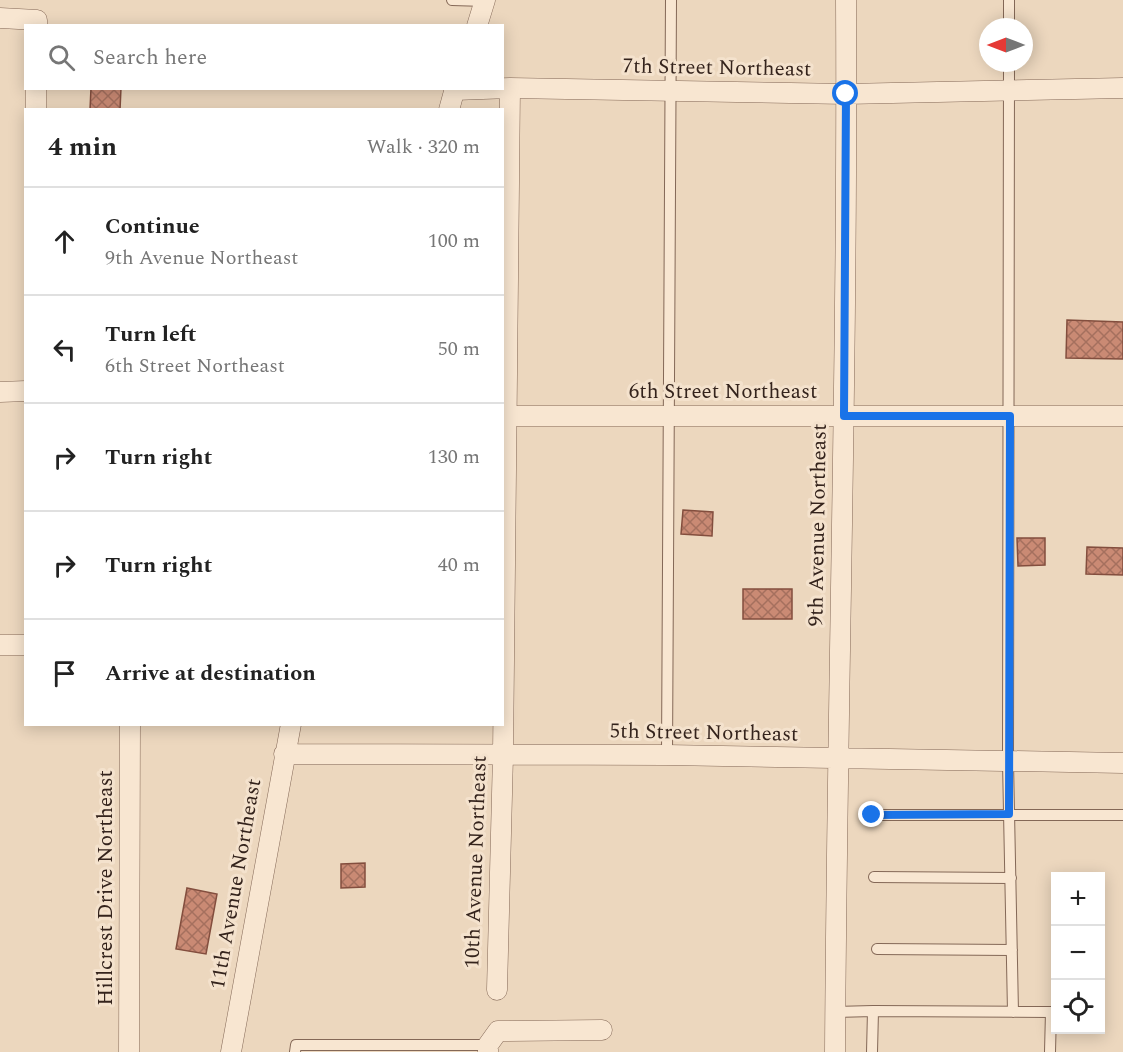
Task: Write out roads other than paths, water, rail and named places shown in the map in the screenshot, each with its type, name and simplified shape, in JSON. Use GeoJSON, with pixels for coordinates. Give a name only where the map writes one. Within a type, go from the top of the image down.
{"type":"FeatureCollection","features":[{"type":"Feature","properties":{"kind":"street"},"geometry":{"type":"LineString","coordinates":[[478,24],[485,0]]}},
{"type":"Feature","properties":{"kind":"street","name":"9th Avenue Northeast"},"geometry":{"type":"LineString","coordinates":[[835,1052],[837,759],[844,416],[846,0]]}},
{"type":"Feature","properties":{"kind":"street"},"geometry":{"type":"LineString","coordinates":[[0,18],[37,23]]}},
{"type":"Feature","properties":{"kind":"street","name":"7th Street Northeast"},"geometry":{"type":"LineString","coordinates":[[504,88],[846,94],[1123,88]]}},
{"type":"Feature","properties":{"kind":"street","name":"10th Avenue Northeast"},"geometry":{"type":"LineString","coordinates":[[504,586],[510,88]]}},
{"type":"Feature","properties":{"kind":"street"},"geometry":{"type":"LineString","coordinates":[[36,90],[36,108]]}},
{"type":"Feature","properties":{"kind":"street"},"geometry":{"type":"LineString","coordinates":[[450,108],[455,90]]}},
{"type":"Feature","properties":{"kind":"street"},"geometry":{"type":"LineString","coordinates":[[0,392],[24,391]]}},
{"type":"Feature","properties":{"kind":"street","name":"6th Street Northeast"},"geometry":{"type":"LineString","coordinates":[[505,416],[1123,416]]}},
{"type":"Feature","properties":{"kind":"street"},"geometry":{"type":"LineString","coordinates":[[0,645],[24,645]]}},
{"type":"Feature","properties":{"kind":"street","name":"Hillcrest Drive Northeast"},"geometry":{"type":"LineString","coordinates":[[129,1052],[130,726]]}},
{"type":"Feature","properties":{"kind":"street","name":"11th Avenue Northeast"},"geometry":{"type":"LineString","coordinates":[[231,1052],[291,726]]}},
{"type":"Feature","properties":{"kind":"street","name":"10th Avenue Northeast"},"geometry":{"type":"LineString","coordinates":[[497,990],[503,726]]}},
{"type":"Feature","properties":{"kind":"street","name":"5th Street Northeast"},"geometry":{"type":"LineString","coordinates":[[284,754],[667,755],[1123,763]]}},
{"type":"Feature","properties":{"kind":"street"},"geometry":{"type":"LineString","coordinates":[[488,1048],[498,1031],[602,1030]]}},
{"type":"Feature","properties":{"kind":"lane"},"geometry":{"type":"LineString","coordinates":[[452,0],[485,0]]}},
{"type":"Feature","properties":{"kind":"lane"},"geometry":{"type":"LineString","coordinates":[[667,755],[671,0]]}},
{"type":"Feature","properties":{"kind":"lane"},"geometry":{"type":"LineString","coordinates":[[1009,0],[1009,18]]}},
{"type":"Feature","properties":{"kind":"lane"},"geometry":{"type":"LineString","coordinates":[[1009,72],[1008,762],[1013,1012]]}},
{"type":"Feature","properties":{"kind":"lane"},"geometry":{"type":"LineString","coordinates":[[872,815],[1123,815]]}},
{"type":"Feature","properties":{"kind":"lane"},"geometry":{"type":"LineString","coordinates":[[874,877],[1011,878]]}},
{"type":"Feature","properties":{"kind":"lane"},"geometry":{"type":"LineString","coordinates":[[877,949],[1012,950]]}},
{"type":"Feature","properties":{"kind":"lane"},"geometry":{"type":"LineString","coordinates":[[872,1052],[873,1011]]}},
{"type":"Feature","properties":{"kind":"lane"},"geometry":{"type":"LineString","coordinates":[[835,1012],[1051,1012],[1050,1052]]}},
{"type":"Feature","properties":{"kind":"lane"},"geometry":{"type":"LineString","coordinates":[[295,1049],[488,1048]]}}]}
